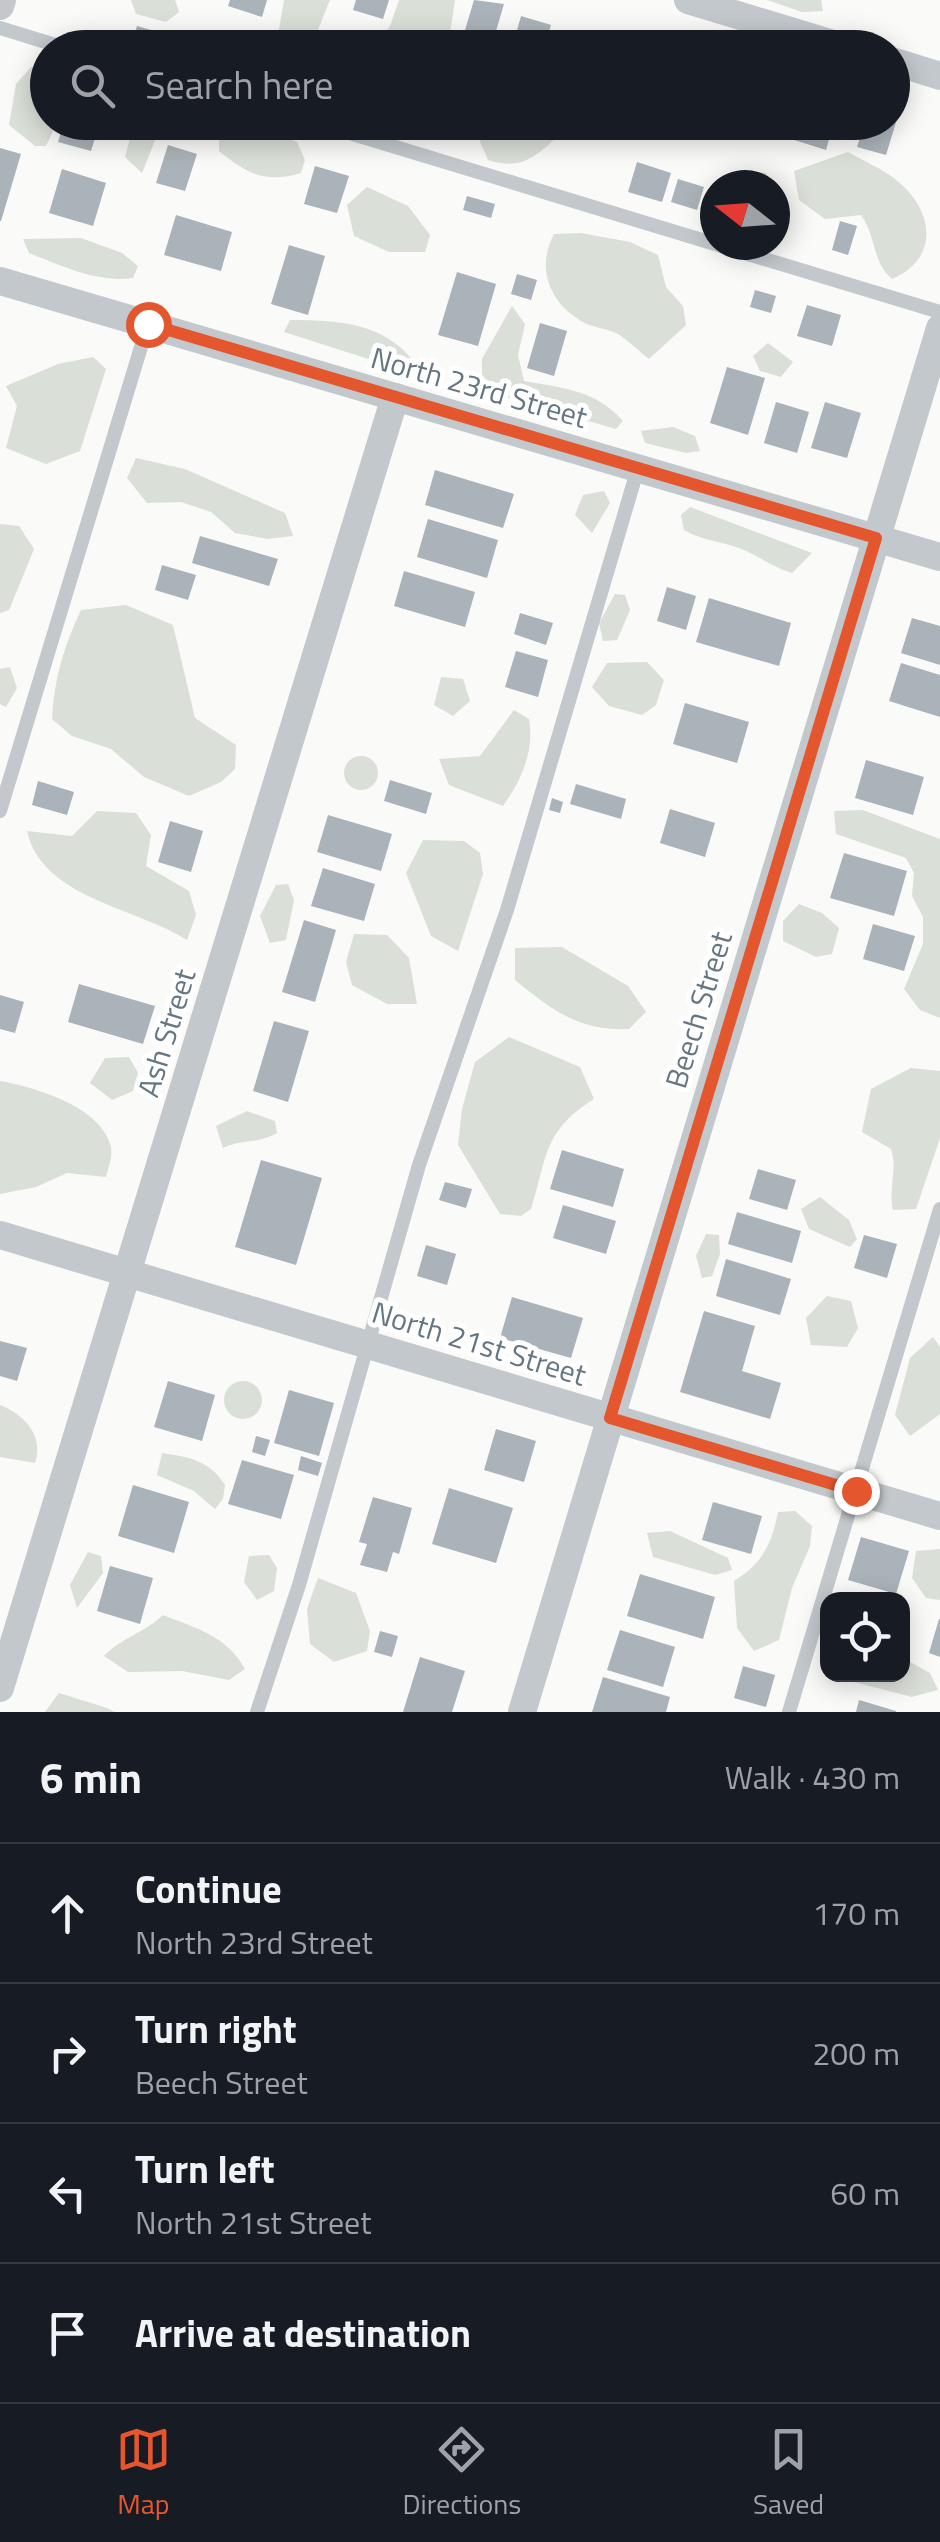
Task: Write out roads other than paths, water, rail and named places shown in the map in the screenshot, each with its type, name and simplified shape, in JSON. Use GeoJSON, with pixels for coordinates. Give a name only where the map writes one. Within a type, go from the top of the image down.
{"type":"FeatureCollection","features":[{"type":"Feature","properties":{"kind":"street"},"geometry":{"type":"LineString","coordinates":[[688,0],[787,30]]}},
{"type":"Feature","properties":{"kind":"street"},"geometry":{"type":"LineString","coordinates":[[910,67],[940,76]]}},
{"type":"Feature","properties":{"kind":"street","name":"North 23rd Street"},"geometry":{"type":"LineString","coordinates":[[0,280],[940,557]]}},
{"type":"Feature","properties":{"kind":"street","name":"Beech Street"},"geometry":{"type":"LineString","coordinates":[[522,1712],[940,328]]}},
{"type":"Feature","properties":{"kind":"street","name":"Ash Street"},"geometry":{"type":"LineString","coordinates":[[0,1688],[395,397]]}},
{"type":"Feature","properties":{"kind":"street","name":"North 21st Street"},"geometry":{"type":"LineString","coordinates":[[0,1235],[940,1516]]}},
{"type":"Feature","properties":{"kind":"lane"},"geometry":{"type":"LineString","coordinates":[[0,28],[30,37]]}},
{"type":"Feature","properties":{"kind":"lane"},"geometry":{"type":"LineString","coordinates":[[373,140],[700,239]]}},
{"type":"Feature","properties":{"kind":"lane"},"geometry":{"type":"LineString","coordinates":[[769,260],[940,312]]}},
{"type":"Feature","properties":{"kind":"lane"},"geometry":{"type":"LineString","coordinates":[[0,811],[148,324]]}},
{"type":"Feature","properties":{"kind":"lane"},"geometry":{"type":"LineString","coordinates":[[257,1712],[298,1585],[366,1344],[386,1290],[418,1166],[506,910],[638,468]]}},
{"type":"Feature","properties":{"kind":"lane"},"geometry":{"type":"LineString","coordinates":[[789,1712],[940,1209]]}}]}
